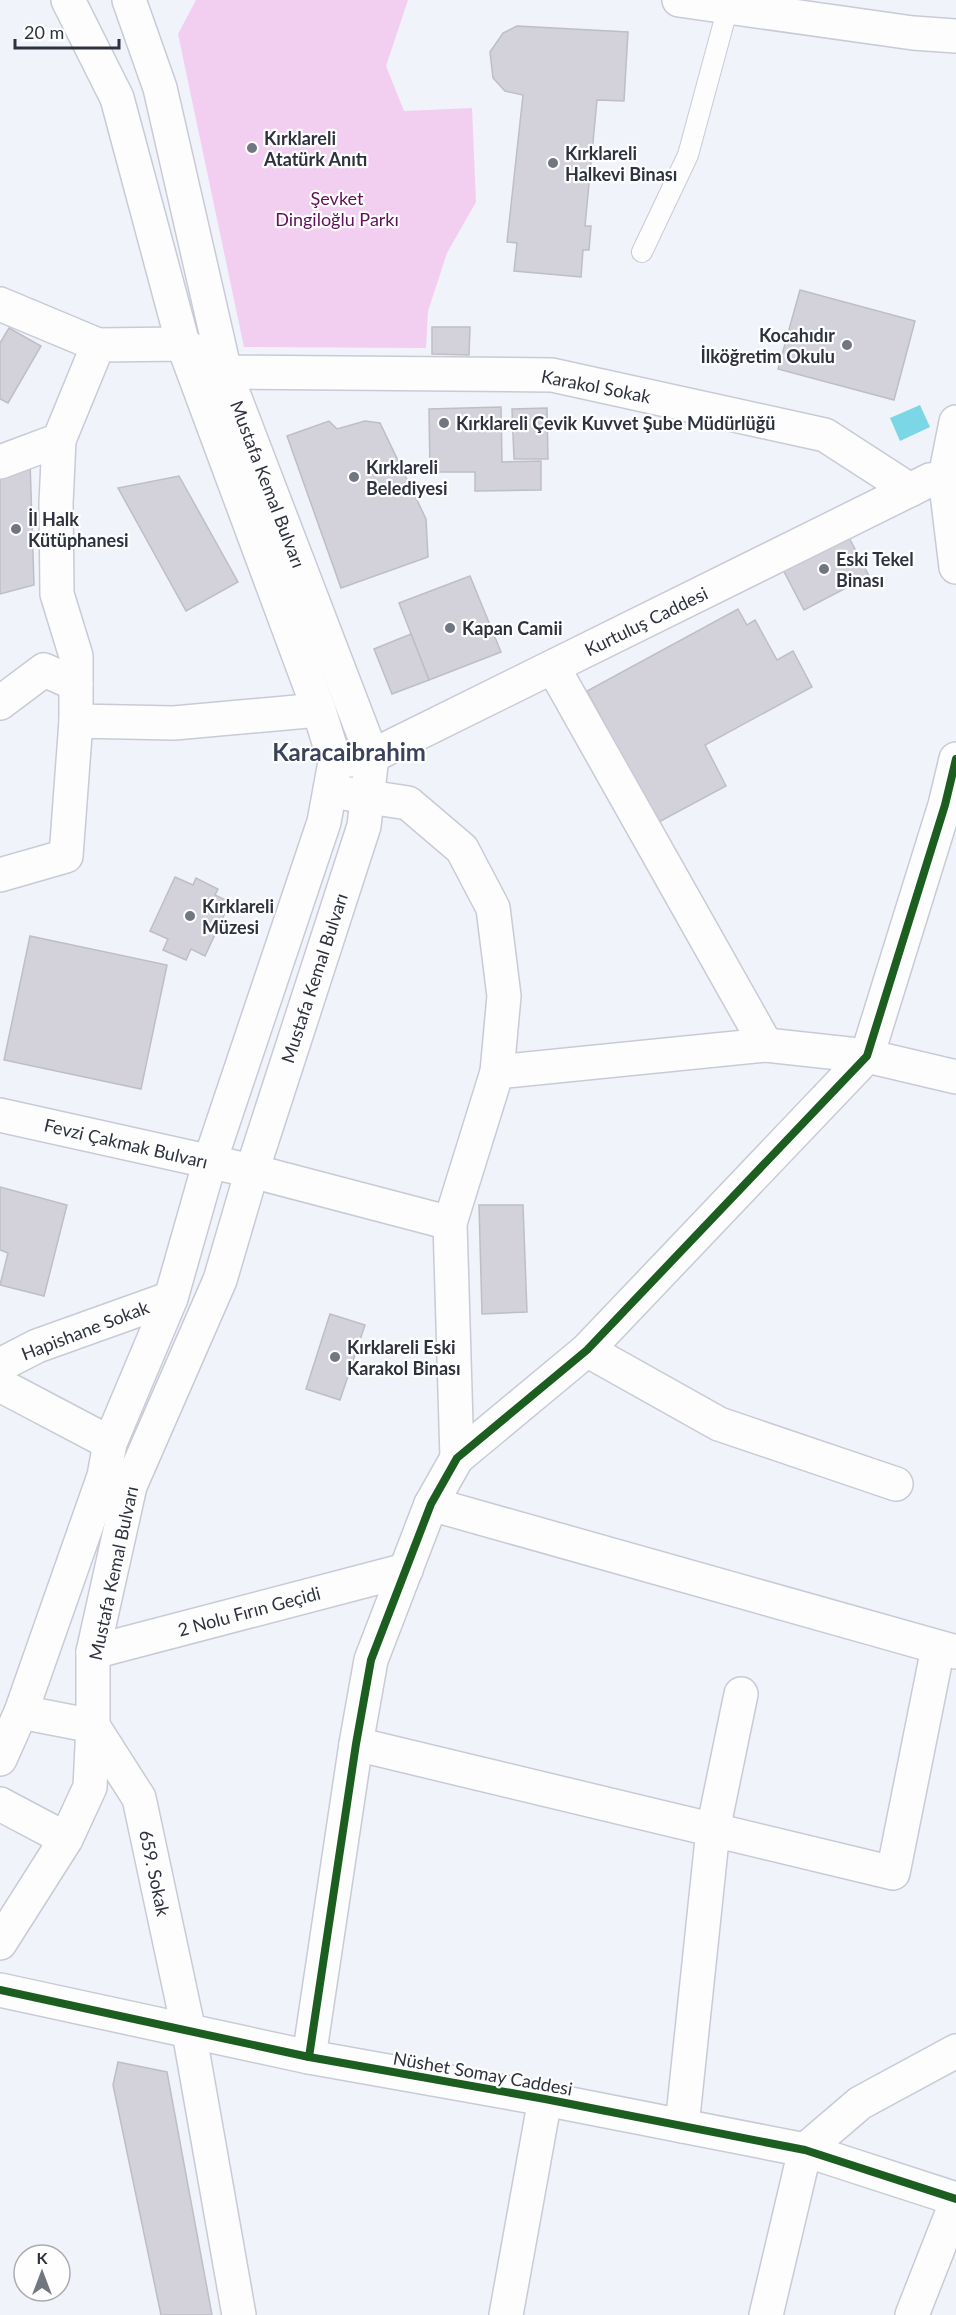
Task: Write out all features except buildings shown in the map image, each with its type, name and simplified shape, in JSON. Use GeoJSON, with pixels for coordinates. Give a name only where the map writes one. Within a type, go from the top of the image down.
{"type":"FeatureCollection","features":[{"type":"Feature","properties":{"kind":"street","name":"Mustafa Kemal Bulvarı"},"geometry":{"type":"LineString","coordinates":[[0,1759],[21,1712],[104,1476],[110,1443],[171,1298],[210,1161],[324,822],[332,777],[319,710],[183,344],[117,98],[68,0]]}},
{"type":"Feature","properties":{"kind":"street","name":"Mustafa Kemal Bulvarı"},"geometry":{"type":"LineString","coordinates":[[0,1943],[66,1839],[90,1787],[93,1652],[130,1486],[220,1280],[252,1171],[364,826],[372,756],[225,372],[160,87],[129,0]]}},
{"type":"Feature","properties":{"kind":"street"},"geometry":{"type":"LineString","coordinates":[[678,0],[913,33],[956,36]]}},
{"type":"Feature","properties":{"kind":"street"},"geometry":{"type":"LineString","coordinates":[[0,304],[98,345],[183,344],[225,372]]}},
{"type":"Feature","properties":{"kind":"street"},"geometry":{"type":"LineString","coordinates":[[0,875],[66,856],[76,721],[76,656],[57,594],[56,503],[59,440],[98,345]]}},
{"type":"Feature","properties":{"kind":"street","name":"Karakol Sokak"},"geometry":{"type":"LineString","coordinates":[[225,372],[552,375],[825,435],[910,490]]}},
{"type":"Feature","properties":{"kind":"street"},"geometry":{"type":"LineString","coordinates":[[956,422],[951,477],[956,567]]}},
{"type":"Feature","properties":{"kind":"street"},"geometry":{"type":"LineString","coordinates":[[0,462],[59,440]]}},
{"type":"Feature","properties":{"kind":"street","name":"Kurtuluş Caddesi"},"geometry":{"type":"LineString","coordinates":[[332,777],[930,480],[951,477]]}},
{"type":"Feature","properties":{"kind":"street"},"geometry":{"type":"LineString","coordinates":[[553,667],[766,1045]]}},
{"type":"Feature","properties":{"kind":"street"},"geometry":{"type":"LineString","coordinates":[[0,703],[44,670],[76,684]]}},
{"type":"Feature","properties":{"kind":"street"},"geometry":{"type":"LineString","coordinates":[[76,721],[174,723],[319,710]]}},
{"type":"Feature","properties":{"kind":"street"},"geometry":{"type":"LineString","coordinates":[[309,2057],[356,1744],[371,1660],[431,1504],[457,1458],[588,1350],[867,1056],[951,807],[956,759]]}},
{"type":"Feature","properties":{"kind":"street"},"geometry":{"type":"LineString","coordinates":[[332,777],[367,796],[408,803],[462,849],[493,908],[504,996],[497,1072],[450,1223],[457,1458]]}},
{"type":"Feature","properties":{"kind":"street"},"geometry":{"type":"LineString","coordinates":[[497,1072],[766,1045],[867,1056],[956,1077]]}},
{"type":"Feature","properties":{"kind":"street","name":"Fevzi Çakmak Bulvarı"},"geometry":{"type":"LineString","coordinates":[[0,1114],[252,1171],[450,1223]]}},
{"type":"Feature","properties":{"kind":"street","name":"Hapishane Sokak"},"geometry":{"type":"LineString","coordinates":[[0,1365],[37,1346],[171,1298]]}},
{"type":"Feature","properties":{"kind":"street"},"geometry":{"type":"LineString","coordinates":[[588,1350],[719,1424],[896,1484]]}},
{"type":"Feature","properties":{"kind":"street"},"geometry":{"type":"LineString","coordinates":[[0,1385],[110,1443]]}},
{"type":"Feature","properties":{"kind":"street"},"geometry":{"type":"LineString","coordinates":[[356,1744],[893,1873],[947,1650],[431,1504]]}},
{"type":"Feature","properties":{"kind":"street","name":"2 Nolu Fırın Geçidi"},"geometry":{"type":"LineString","coordinates":[[93,1652],[406,1570]]}},
{"type":"Feature","properties":{"kind":"street"},"geometry":{"type":"LineString","coordinates":[[682,2126],[713,1830],[741,1694]]}},
{"type":"Feature","properties":{"kind":"street"},"geometry":{"type":"LineString","coordinates":[[21,1712],[93,1726]]}},
{"type":"Feature","properties":{"kind":"street","name":"659. Sokak"},"geometry":{"type":"LineString","coordinates":[[93,1726],[139,1798],[189,2032],[239,2315]]}},
{"type":"Feature","properties":{"kind":"street"},"geometry":{"type":"LineString","coordinates":[[0,1804],[66,1839]]}},
{"type":"Feature","properties":{"kind":"street","name":"Nüshet Somay Caddesi"},"geometry":{"type":"LineString","coordinates":[[0,1990],[309,2057],[545,2099],[805,2150],[956,2201]]}},
{"type":"Feature","properties":{"kind":"street"},"geometry":{"type":"LineString","coordinates":[[766,2315],[805,2150],[860,2103],[956,2051]]}},
{"type":"Feature","properties":{"kind":"street"},"geometry":{"type":"LineString","coordinates":[[506,2315],[545,2099]]}},
{"type":"Feature","properties":{"kind":"street"},"geometry":{"type":"LineString","coordinates":[[912,2315],[956,2201]]}},
{"type":"Feature","properties":{"kind":"lane"},"geometry":{"type":"LineString","coordinates":[[642,252],[688,154],[728,7]]}},
{"type":"Feature","properties":{"kind":"green space","name":"Şevket Dingiloğlu Parkı"},"geometry":{"type":"Polygon","coordinates":[[[196,0],[408,0],[386,66],[404,111],[472,108],[476,202],[447,253],[428,311],[426,348],[244,347],[178,34],[196,0]]]}},
{"type":"Feature","properties":{"kind":"water"},"geometry":{"type":"Polygon","coordinates":[[[920,405],[930,427],[900,441],[890,418],[920,405]]]}},
{"type":"Feature","properties":{"kind":"cycle path"},"geometry":{"type":"LineString","coordinates":[[309,2057],[356,1744],[371,1660],[431,1504],[457,1458],[587,1350],[867,1056],[945,805],[956,759]]}},
{"type":"Feature","properties":{"kind":"cycle path"},"geometry":{"type":"LineString","coordinates":[[0,1990],[309,2057],[545,2099],[805,2150],[956,2199]]}},
{"type":"Feature","properties":{"kind":"place","name":"Kırklareli Atatürk Anıtı"},"geometry":{"type":"Point","coordinates":[252,148]}},
{"type":"Feature","properties":{"kind":"place","name":"Kırklareli Halkevi Binası"},"geometry":{"type":"Point","coordinates":[553,163]}},
{"type":"Feature","properties":{"kind":"place","name":"Kocahıdır İlköğretim Okulu"},"geometry":{"type":"Point","coordinates":[847,345]}},
{"type":"Feature","properties":{"kind":"place","name":"Kırklareli Çevik Kuvvet Şube Müdürlüğü"},"geometry":{"type":"Point","coordinates":[444,423]}},
{"type":"Feature","properties":{"kind":"place","name":"Kırklareli Belediyesi"},"geometry":{"type":"Point","coordinates":[354,477]}},
{"type":"Feature","properties":{"kind":"place","name":"İl Halk Kütüphanesi"},"geometry":{"type":"Point","coordinates":[16,529]}},
{"type":"Feature","properties":{"kind":"place","name":"Eski Tekel Binası"},"geometry":{"type":"Point","coordinates":[824,569]}},
{"type":"Feature","properties":{"kind":"place","name":"Kapan Camii"},"geometry":{"type":"Point","coordinates":[450,628]}},
{"type":"Feature","properties":{"kind":"place","name":"Kırklareli Müzesi"},"geometry":{"type":"Point","coordinates":[190,916]}},
{"type":"Feature","properties":{"kind":"place","name":"Kırklareli Eski Karakol Binası"},"geometry":{"type":"Point","coordinates":[335,1357]}},
{"type":"Feature","properties":{"kind":"district","name":"Karacaibrahim"},"geometry":{"type":"Point","coordinates":[349,751]}}]}
